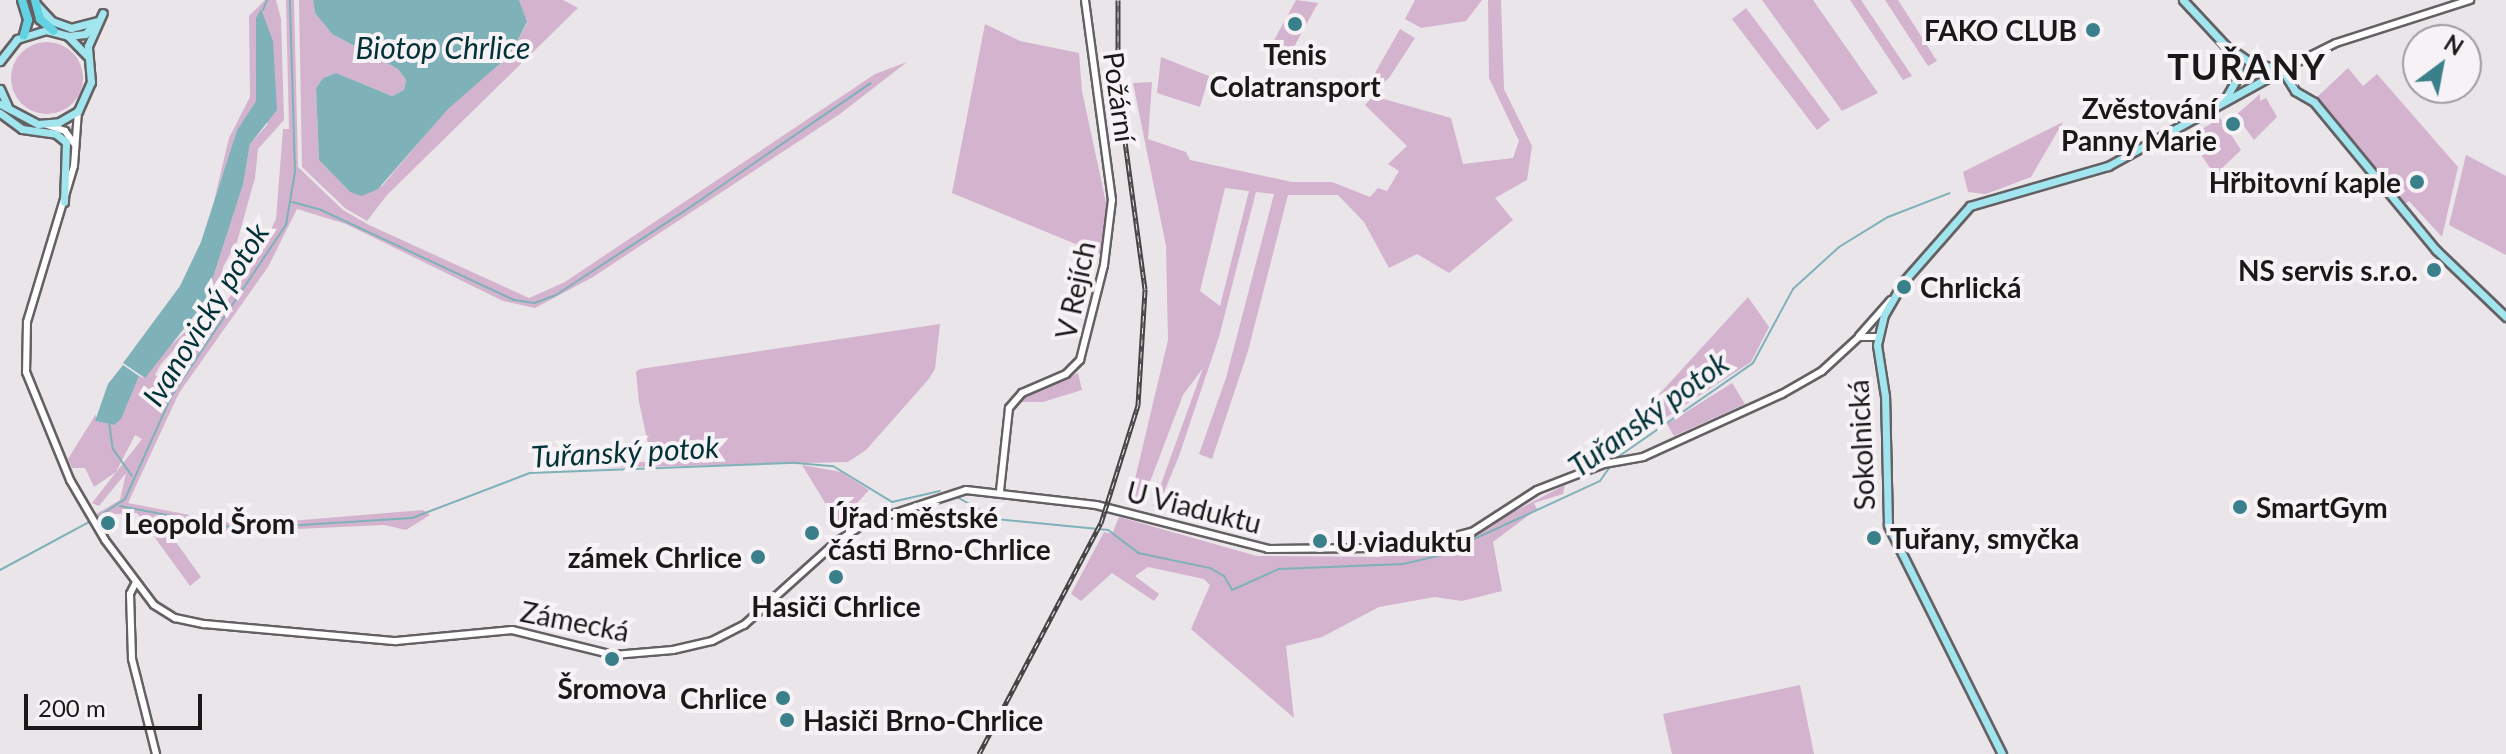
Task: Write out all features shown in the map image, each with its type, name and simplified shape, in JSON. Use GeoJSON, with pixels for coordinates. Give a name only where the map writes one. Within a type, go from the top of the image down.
{"type":"FeatureCollection","features":[{"type":"Feature","properties":{"kind":"highway"},"geometry":{"type":"LineString","coordinates":[[22,0],[28,16],[24,35]]}},
{"type":"Feature","properties":{"kind":"highway"},"geometry":{"type":"LineString","coordinates":[[35,1],[40,19],[54,31]]}},
{"type":"Feature","properties":{"kind":"main road"},"geometry":{"type":"LineString","coordinates":[[2183,0],[2234,51],[2250,62],[2282,70],[2295,91],[2314,102],[2356,146],[2445,259],[2506,317]]}},
{"type":"Feature","properties":{"kind":"main road"},"geometry":{"type":"LineString","coordinates":[[35,1],[48,19],[64,26],[77,29],[97,21]]}},
{"type":"Feature","properties":{"kind":"main road"},"geometry":{"type":"LineString","coordinates":[[0,61],[24,35],[54,31],[68,36],[85,34],[103,13],[88,58],[91,82],[78,111],[44,125],[11,112],[0,104]]}},
{"type":"Feature","properties":{"kind":"main road"},"geometry":{"type":"LineString","coordinates":[[68,36],[88,58]]}},
{"type":"Feature","properties":{"kind":"main road"},"geometry":{"type":"LineString","coordinates":[[2221,104],[2239,75],[2234,51]]}},
{"type":"Feature","properties":{"kind":"main road"},"geometry":{"type":"LineString","coordinates":[[2221,104],[2282,70]]}},
{"type":"Feature","properties":{"kind":"main road"},"geometry":{"type":"LineString","coordinates":[[0,89],[11,112]]}},
{"type":"Feature","properties":{"kind":"main road","name":"Sokolnická"},"geometry":{"type":"LineString","coordinates":[[2002,754],[1886,518],[1885,396],[1877,337],[1891,300],[1970,206],[2087,175],[2221,104]]}},
{"type":"Feature","properties":{"kind":"main road"},"geometry":{"type":"LineString","coordinates":[[0,113],[22,129],[56,134],[66,142],[64,202]]}},
{"type":"Feature","properties":{"kind":"street","name":"Požární"},"geometry":{"type":"LineString","coordinates":[[1085,0],[1112,200]]}},
{"type":"Feature","properties":{"kind":"street"},"geometry":{"type":"LineString","coordinates":[[2282,70],[2336,43],[2470,0]]}},
{"type":"Feature","properties":{"kind":"street"},"geometry":{"type":"LineString","coordinates":[[78,111],[76,153],[24,346],[35,403],[90,516],[136,582],[130,594],[132,659],[156,754]]}},
{"type":"Feature","properties":{"kind":"street"},"geometry":{"type":"LineString","coordinates":[[44,125],[68,134],[76,153]]}},
{"type":"Feature","properties":{"kind":"street","name":"V Rejích"},"geometry":{"type":"LineString","coordinates":[[1000,491],[1012,403],[1024,392],[1070,371],[1085,352],[1112,200]]}},
{"type":"Feature","properties":{"kind":"street","name":"U Viaduktu"},"geometry":{"type":"LineString","coordinates":[[945,494],[1000,491],[1096,505],[1246,547],[1378,548],[1472,532],[1515,501],[1562,480],[1609,463],[1643,457],[1799,386],[1857,339],[1891,300]]}},
{"type":"Feature","properties":{"kind":"street"},"geometry":{"type":"LineString","coordinates":[[1857,339],[1877,337]]}},
{"type":"Feature","properties":{"kind":"street","name":"Zámecká"},"geometry":{"type":"LineString","coordinates":[[136,582],[160,610],[189,622],[396,641],[512,630],[637,656],[735,631],[825,551],[865,523],[945,494]]}},
{"type":"Feature","properties":{"kind":"shaded area"},"geometry":{"type":"Polygon","coordinates":[[[265,0],[276,0],[281,19],[284,120],[258,149],[255,178],[237,242],[223,267],[217,303],[161,364],[155,375],[166,382],[255,263],[276,219],[283,129],[289,129],[286,0],[294,0],[298,167],[343,210],[369,225],[529,298],[565,282],[875,74],[907,62],[840,114],[593,277],[535,308],[503,301],[346,224],[297,209],[268,267],[179,393],[128,503],[241,525],[423,510],[430,515],[406,530],[384,525],[231,532],[158,517],[201,577],[190,586],[137,513],[115,514],[109,533],[96,514],[120,500],[126,473],[99,506],[92,503],[142,439],[135,435],[116,472],[94,487],[85,468],[72,468],[68,459],[96,414],[96,421],[113,425],[139,376],[144,378],[155,360],[185,332],[205,302],[243,185],[250,144],[267,125],[274,72],[256,18],[256,101],[237,130],[214,201],[229,138],[250,97],[249,16],[265,0]]]}},
{"type":"Feature","properties":{"kind":"shaded area"},"geometry":{"type":"Polygon","coordinates":[[[299,0],[313,0],[315,13],[332,34],[398,69],[406,80],[404,90],[392,96],[336,73],[323,78],[316,88],[319,160],[350,192],[362,195],[382,186],[449,107],[510,55],[527,23],[519,0],[563,0],[578,8],[387,195],[367,221],[345,208],[302,167],[299,0]]]}},
{"type":"Feature","properties":{"kind":"shaded area","name":"Tenis Colatransport"},"geometry":{"type":"Polygon","coordinates":[[[1296,0],[1318,3],[1290,54],[1272,44],[1296,0]]]}},
{"type":"Feature","properties":{"kind":"shaded area"},"geometry":{"type":"Polygon","coordinates":[[[1415,0],[1482,0],[1466,21],[1421,28],[1405,19],[1415,0]]]}},
{"type":"Feature","properties":{"kind":"shaded area"},"geometry":{"type":"Polygon","coordinates":[[[1488,0],[1501,0],[1504,89],[1532,146],[1527,180],[1495,198],[1513,220],[1449,273],[1417,254],[1389,268],[1364,222],[1338,195],[1288,195],[1248,351],[1212,459],[1199,454],[1226,378],[1274,194],[1256,192],[1219,337],[1179,456],[1158,507],[1153,506],[1203,368],[1183,395],[1142,503],[1130,500],[1168,340],[1166,246],[1133,83],[1152,82],[1148,139],[1186,152],[1190,160],[1292,182],[1332,182],[1370,197],[1378,188],[1387,191],[1399,171],[1388,164],[1407,146],[1365,105],[1373,96],[1451,118],[1463,164],[1513,158],[1519,141],[1489,78],[1488,0]],[[1225,188],[1200,291],[1220,306],[1249,191],[1225,188]]]}},
{"type":"Feature","properties":{"kind":"shaded area"},"geometry":{"type":"Polygon","coordinates":[[[1762,0],[1813,0],[1878,93],[1842,111],[1762,0]]]}},
{"type":"Feature","properties":{"kind":"shaded area"},"geometry":{"type":"Polygon","coordinates":[[[1850,0],[1861,0],[1912,76],[1903,80],[1850,0]]]}},
{"type":"Feature","properties":{"kind":"shaded area"},"geometry":{"type":"Polygon","coordinates":[[[1885,0],[1898,0],[1937,61],[1928,66],[1885,0]]]}},
{"type":"Feature","properties":{"kind":"shaded area"},"geometry":{"type":"Polygon","coordinates":[[[1746,8],[1830,120],[1817,130],[1732,19],[1746,8]]]}},
{"type":"Feature","properties":{"kind":"shaded area"},"geometry":{"type":"Polygon","coordinates":[[[985,24],[1020,41],[1079,53],[1082,91],[1108,212],[1100,254],[952,193],[985,24]]]}},
{"type":"Feature","properties":{"kind":"shaded area"},"geometry":{"type":"Polygon","coordinates":[[[1400,29],[1415,38],[1389,78],[1372,92],[1367,87],[1400,29]]]}},
{"type":"Feature","properties":{"kind":"shaded area"},"geometry":{"type":"Polygon","coordinates":[[[47,42],[67,48],[77,58],[83,78],[77,98],[67,108],[47,114],[27,108],[17,98],[11,78],[17,58],[27,48],[47,42]]]}},
{"type":"Feature","properties":{"kind":"shaded area"},"geometry":{"type":"Polygon","coordinates":[[[1161,57],[1209,76],[1200,107],[1157,93],[1161,57]]]}},
{"type":"Feature","properties":{"kind":"shaded area"},"geometry":{"type":"Polygon","coordinates":[[[2348,68],[2363,86],[2377,74],[2458,167],[2442,237],[2409,201],[2405,204],[2316,98],[2348,68]]]}},
{"type":"Feature","properties":{"kind":"shaded area"},"geometry":{"type":"Polygon","coordinates":[[[2260,94],[2260,101],[2266,98],[2277,117],[2254,140],[2236,115],[2260,94]]]}},
{"type":"Feature","properties":{"kind":"shaded area"},"geometry":{"type":"Polygon","coordinates":[[[2220,118],[2241,150],[2215,175],[2189,137],[2220,118]]]}},
{"type":"Feature","properties":{"kind":"shaded area"},"geometry":{"type":"Polygon","coordinates":[[[2063,122],[2031,177],[1986,194],[1968,192],[1963,172],[2063,122]]]}},
{"type":"Feature","properties":{"kind":"shaded area"},"geometry":{"type":"Polygon","coordinates":[[[2466,155],[2506,176],[2506,255],[2449,225],[2466,155]]]}},
{"type":"Feature","properties":{"kind":"shaded area"},"geometry":{"type":"Polygon","coordinates":[[[1748,297],[1769,327],[1751,362],[1639,435],[1631,425],[1748,297]]]}},
{"type":"Feature","properties":{"kind":"shaded area"},"geometry":{"type":"Polygon","coordinates":[[[940,324],[935,369],[928,380],[866,450],[848,462],[595,468],[595,462],[652,462],[639,402],[636,372],[640,369],[940,324]]]}},
{"type":"Feature","properties":{"kind":"shaded area"},"geometry":{"type":"Polygon","coordinates":[[[1078,373],[1082,390],[1043,402],[1016,402],[1078,373]]]}},
{"type":"Feature","properties":{"kind":"shaded area"},"geometry":{"type":"Polygon","coordinates":[[[1732,383],[1745,404],[1674,436],[1667,424],[1732,383]]]}},
{"type":"Feature","properties":{"kind":"shaded area"},"geometry":{"type":"Polygon","coordinates":[[[802,465],[841,472],[869,490],[838,524],[802,465]]]}},
{"type":"Feature","properties":{"kind":"shaded area"},"geometry":{"type":"Polygon","coordinates":[[[1565,485],[1563,494],[1534,503],[1537,509],[1493,542],[1502,591],[1462,601],[1435,597],[1379,607],[1322,637],[1286,646],[1294,718],[1191,629],[1210,585],[1204,579],[1148,567],[1135,576],[1159,594],[1154,601],[1112,573],[1081,601],[1071,594],[1104,532],[1112,534],[1119,517],[1257,556],[1379,557],[1449,545],[1565,485]]]}},
{"type":"Feature","properties":{"kind":"shaded area"},"geometry":{"type":"Polygon","coordinates":[[[1800,685],[1814,754],[1672,754],[1663,714],[1800,685]]]}},
{"type":"Feature","properties":{"kind":"water","name":"Biotop Chrlice"},"geometry":{"type":"Polygon","coordinates":[[[313,0],[519,0],[527,22],[510,55],[449,108],[378,189],[362,196],[350,192],[319,160],[316,88],[323,78],[336,73],[392,96],[404,90],[406,80],[398,69],[332,34],[315,13],[313,0]]]}},
{"type":"Feature","properties":{"kind":"water"},"geometry":{"type":"Polygon","coordinates":[[[261,9],[273,41],[277,110],[250,144],[243,185],[205,302],[145,378],[123,363],[180,286],[201,242],[237,130],[256,101],[256,18],[261,9]]]}},
{"type":"Feature","properties":{"kind":"water"},"geometry":{"type":"Polygon","coordinates":[[[123,365],[139,376],[121,419],[114,425],[95,421],[108,384],[123,365]]]}},
{"type":"Feature","properties":{"kind":"waterway"},"geometry":{"type":"LineString","coordinates":[[263,10],[267,0]]}},
{"type":"Feature","properties":{"kind":"waterway","name":"Ivanovický potok"},"geometry":{"type":"LineString","coordinates":[[96,518],[125,499],[172,395],[286,225],[295,172],[290,0]]}},
{"type":"Feature","properties":{"kind":"waterway"},"geometry":{"type":"LineString","coordinates":[[292,202],[321,210],[514,300],[535,303],[556,295],[686,210],[871,83]]}},
{"type":"Feature","properties":{"kind":"waterway","name":"Tuřanský potok"},"geometry":{"type":"LineString","coordinates":[[1615,459],[1753,363],[1793,289],[1839,247],[1888,217],[1950,193]]}},
{"type":"Feature","properties":{"kind":"waterway"},"geometry":{"type":"LineString","coordinates":[[109,422],[113,449],[132,476]]}},
{"type":"Feature","properties":{"kind":"waterway","name":"Tuřanský potok"},"geometry":{"type":"LineString","coordinates":[[120,506],[240,529],[412,518],[530,473],[796,463],[833,466],[892,502],[940,491]]}},
{"type":"Feature","properties":{"kind":"waterway","name":"Tuřanský potok"},"geometry":{"type":"LineString","coordinates":[[957,497],[996,519],[1108,530],[1138,553],[1210,568],[1224,576],[1232,590],[1279,569],[1403,564],[1437,556],[1600,481],[1612,464]]}},
{"type":"Feature","properties":{"kind":"waterway","name":"Ivanovický potok"},"geometry":{"type":"LineString","coordinates":[[0,570],[91,521]]}},
{"type":"Feature","properties":{"kind":"railway"},"geometry":{"type":"LineString","coordinates":[[979,754],[1101,523],[1138,405],[1145,289],[1118,90],[1118,0]]}},
{"type":"Feature","properties":{"kind":"place","name":"Tenis Colatransport"},"geometry":{"type":"Point","coordinates":[1295,24]}},
{"type":"Feature","properties":{"kind":"place","name":"FAKO CLUB"},"geometry":{"type":"Point","coordinates":[2093,30]}},
{"type":"Feature","properties":{"kind":"place","name":"Zvěstování Panny Marie"},"geometry":{"type":"Point","coordinates":[2233,124]}},
{"type":"Feature","properties":{"kind":"place","name":"Hřbitovní kaple"},"geometry":{"type":"Point","coordinates":[2417,182]}},
{"type":"Feature","properties":{"kind":"place","name":"NS servis s.r.o."},"geometry":{"type":"Point","coordinates":[2434,270]}},
{"type":"Feature","properties":{"kind":"place","name":"Chrlická"},"geometry":{"type":"Point","coordinates":[1904,287]}},
{"type":"Feature","properties":{"kind":"place","name":"SmartGym"},"geometry":{"type":"Point","coordinates":[2240,507]}},
{"type":"Feature","properties":{"kind":"place","name":"Leopold Šrom"},"geometry":{"type":"Point","coordinates":[108,523]}},
{"type":"Feature","properties":{"kind":"place","name":"Úřad městské části Brno-Chrlice"},"geometry":{"type":"Point","coordinates":[812,533]}},
{"type":"Feature","properties":{"kind":"place","name":"Tuřany, smyčka"},"geometry":{"type":"Point","coordinates":[1874,538]}},
{"type":"Feature","properties":{"kind":"place","name":"U viaduktu"},"geometry":{"type":"Point","coordinates":[1320,541]}},
{"type":"Feature","properties":{"kind":"place","name":"zámek Chrlice"},"geometry":{"type":"Point","coordinates":[758,557]}},
{"type":"Feature","properties":{"kind":"place","name":"Hasiči Chrlice"},"geometry":{"type":"Point","coordinates":[836,577]}},
{"type":"Feature","properties":{"kind":"place","name":"Šromova"},"geometry":{"type":"Point","coordinates":[612,659]}},
{"type":"Feature","properties":{"kind":"place","name":"Chrlice"},"geometry":{"type":"Point","coordinates":[783,698]}},
{"type":"Feature","properties":{"kind":"place","name":"Hasiči Brno-Chrlice"},"geometry":{"type":"Point","coordinates":[787,720]}},
{"type":"Feature","properties":{"kind":"district","name":"TUŘANY"},"geometry":{"type":"Point","coordinates":[2247,67]}}]}
